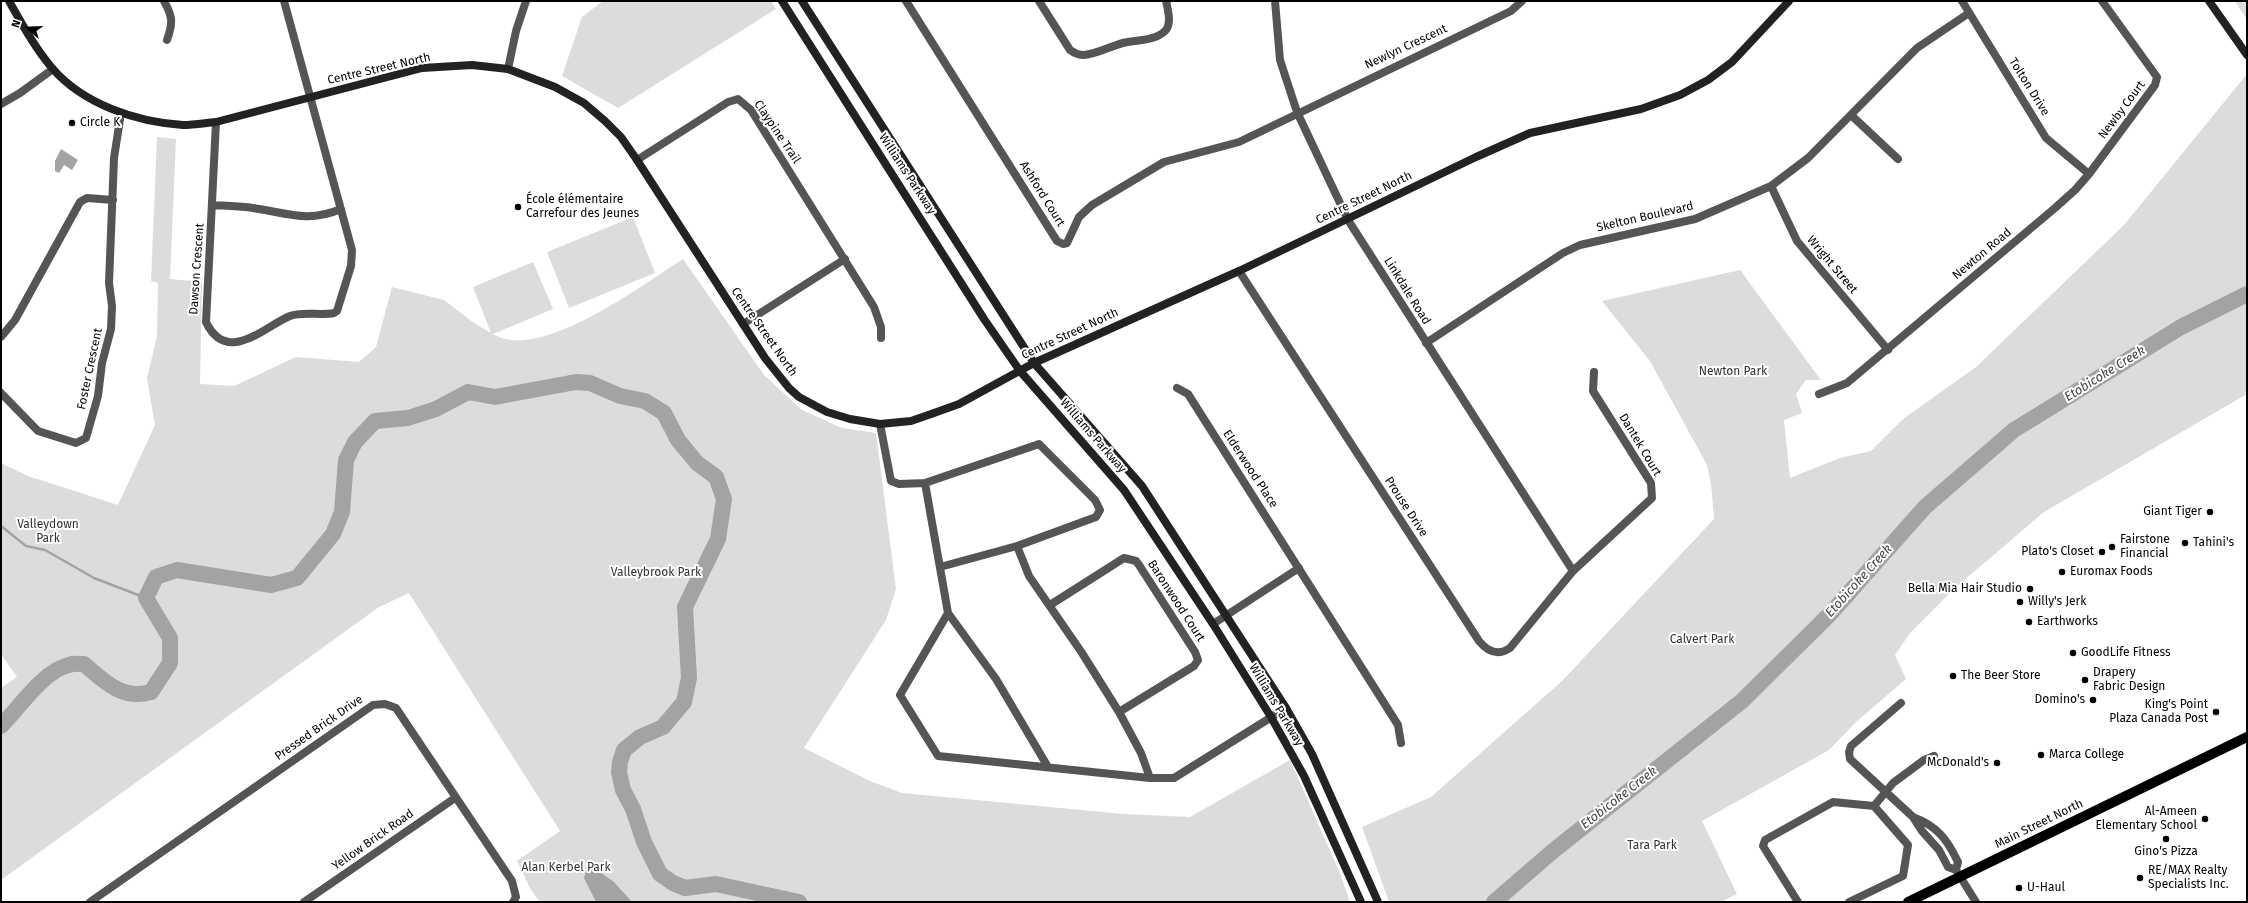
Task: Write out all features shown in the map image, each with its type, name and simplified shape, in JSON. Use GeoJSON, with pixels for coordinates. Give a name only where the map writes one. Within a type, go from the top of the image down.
{"type":"FeatureCollection","features":[{"type":"Feature","properties":{"kind":"main road","name":"Main Street North"},"geometry":{"type":"LineString","coordinates":[[1908,902],[1958,874],[2247,738]]}},
{"type":"Feature","properties":{"kind":"street","name":"Centre Street North"},"geometry":{"type":"LineString","coordinates":[[9,1],[29,36],[53,69],[82,94],[122,113],[154,121],[184,125],[216,122],[422,68],[472,66],[508,69],[554,87],[584,103],[621,137],[778,376],[799,398],[827,412],[850,419],[880,424],[911,421],[959,404],[1034,363],[1239,271],[1348,220],[1476,157],[1530,134],[1641,109],[1687,91],[1708,80],[1732,62],[1789,1]]}},
{"type":"Feature","properties":{"kind":"street"},"geometry":{"type":"LineString","coordinates":[[164,1],[171,13],[172,19],[167,40]]}},
{"type":"Feature","properties":{"kind":"street","name":"Dawson Crescent"},"geometry":{"type":"LineString","coordinates":[[216,122],[206,322],[216,334],[232,342],[243,342],[253,338],[291,316],[326,315],[337,311],[351,266],[352,250],[284,1]]}},
{"type":"Feature","properties":{"kind":"street"},"geometry":{"type":"LineString","coordinates":[[508,69],[516,31],[526,1]]}},
{"type":"Feature","properties":{"kind":"street","name":"Williams Parkway"},"geometry":{"type":"LineString","coordinates":[[782,1],[984,319],[1020,371],[1124,490],[1213,624],[1271,717],[1304,776],[1361,902]]}},
{"type":"Feature","properties":{"kind":"street","name":"Williams Parkway"},"geometry":{"type":"LineString","coordinates":[[802,1],[1034,363],[1052,386],[1142,486],[1286,708],[1312,754],[1378,902]]}},
{"type":"Feature","properties":{"kind":"street","name":"Ashford Court"},"geometry":{"type":"LineString","coordinates":[[906,1],[1057,241],[1063,244],[1067,243],[1080,218],[1092,205],[1164,162],[1239,142],[1297,112]]}},
{"type":"Feature","properties":{"kind":"street"},"geometry":{"type":"LineString","coordinates":[[1039,1],[1070,50],[1077,54],[1085,55],[1124,43],[1158,36],[1166,31],[1169,18],[1166,1]]}},
{"type":"Feature","properties":{"kind":"street","name":"Linkdale Road"},"geometry":{"type":"LineString","coordinates":[[1275,1],[1280,60],[1297,112],[1348,220],[1573,571]]}},
{"type":"Feature","properties":{"kind":"street","name":"Newlyn Crescent"},"geometry":{"type":"LineString","coordinates":[[1297,112],[1511,11],[1522,1]]}},
{"type":"Feature","properties":{"kind":"street","name":"Tolton Drive"},"geometry":{"type":"LineString","coordinates":[[1962,1],[2046,138],[2089,174]]}},
{"type":"Feature","properties":{"kind":"street","name":"Newby Court"},"geometry":{"type":"LineString","coordinates":[[2089,174],[2155,86],[2157,77],[2102,1]]}},
{"type":"Feature","properties":{"kind":"street"},"geometry":{"type":"LineString","coordinates":[[2208,1],[2247,54]]}},
{"type":"Feature","properties":{"kind":"street","name":"Skelton Boulevard"},"geometry":{"type":"LineString","coordinates":[[1426,343],[1563,253],[1580,245],[1696,219],[1771,186],[1808,158],[1916,48],[1969,13]]}},
{"type":"Feature","properties":{"kind":"street"},"geometry":{"type":"LineString","coordinates":[[1,104],[20,93],[53,69]]}},
{"type":"Feature","properties":{"kind":"street","name":"Claypine Trail"},"geometry":{"type":"LineString","coordinates":[[637,160],[728,102],[738,99],[751,110],[874,307],[881,327],[881,338]]}},
{"type":"Feature","properties":{"kind":"street","name":"Foster Crescent"},"geometry":{"type":"LineString","coordinates":[[1,393],[38,431],[76,443],[86,438],[98,396],[102,363],[111,329],[112,306],[109,283],[114,158],[122,113]]}},
{"type":"Feature","properties":{"kind":"street"},"geometry":{"type":"LineString","coordinates":[[1851,115],[1898,159]]}},
{"type":"Feature","properties":{"kind":"street","name":"Newton Road"},"geometry":{"type":"LineString","coordinates":[[1820,394],[1847,383],[1888,350],[2055,208],[2089,174]]}},
{"type":"Feature","properties":{"kind":"street","name":"Wright Street"},"geometry":{"type":"LineString","coordinates":[[1771,186],[1797,241],[1888,350]]}},
{"type":"Feature","properties":{"kind":"street"},"geometry":{"type":"LineString","coordinates":[[1,337],[15,320],[80,202],[87,198],[113,200]]}},
{"type":"Feature","properties":{"kind":"street"},"geometry":{"type":"LineString","coordinates":[[213,205],[251,208],[292,217],[325,216],[341,209]]}},
{"type":"Feature","properties":{"kind":"street"},"geometry":{"type":"LineString","coordinates":[[743,324],[845,259]]}},
{"type":"Feature","properties":{"kind":"street","name":"Prouse Drive"},"geometry":{"type":"LineString","coordinates":[[1239,271],[1485,648],[1494,653],[1503,653],[1510,648],[1573,571]]}},
{"type":"Feature","properties":{"kind":"street","name":"Dantek Court"},"geometry":{"type":"LineString","coordinates":[[1573,571],[1652,498],[1651,482],[1593,392],[1594,372]]}},
{"type":"Feature","properties":{"kind":"street","name":"Elderwood Place"},"geometry":{"type":"LineString","coordinates":[[1177,388],[1188,394],[1299,568],[1398,726],[1401,743]]}},
{"type":"Feature","properties":{"kind":"street"},"geometry":{"type":"LineString","coordinates":[[880,424],[891,481],[899,484],[925,483],[1039,444],[1095,500],[1100,510],[1096,517],[1017,546],[940,567]]}},
{"type":"Feature","properties":{"kind":"street"},"geometry":{"type":"LineString","coordinates":[[925,483],[948,613],[996,679],[1048,767]]}},
{"type":"Feature","properties":{"kind":"street"},"geometry":{"type":"LineString","coordinates":[[1017,546],[1029,576],[1119,712],[1141,753],[1150,778]]}},
{"type":"Feature","properties":{"kind":"street","name":"Baronwood Court"},"geometry":{"type":"LineString","coordinates":[[1050,606],[1124,558],[1136,561],[1139,565],[1195,652],[1198,660],[1194,666],[1119,712]]}},
{"type":"Feature","properties":{"kind":"street"},"geometry":{"type":"LineString","coordinates":[[1213,624],[1299,568]]}},
{"type":"Feature","properties":{"kind":"street"},"geometry":{"type":"LineString","coordinates":[[948,613],[900,695],[938,756],[1150,778],[1174,778],[1286,708]]}},
{"type":"Feature","properties":{"kind":"street"},"geometry":{"type":"LineString","coordinates":[[1902,703],[1851,746],[1849,752],[1850,759],[1913,817],[1930,823],[1944,838],[1958,862],[1958,874],[1976,902]]}},
{"type":"Feature","properties":{"kind":"street","name":"Pressed Brick Drive"},"geometry":{"type":"LineString","coordinates":[[90,902],[373,705],[385,704],[396,708],[512,881],[516,897],[513,902]]}},
{"type":"Feature","properties":{"kind":"street"},"geometry":{"type":"LineString","coordinates":[[1874,806],[1893,784],[1924,760],[1934,756]]}},
{"type":"Feature","properties":{"kind":"street","name":"Yellow Brick Road"},"geometry":{"type":"LineString","coordinates":[[304,902],[455,798]]}},
{"type":"Feature","properties":{"kind":"street"},"geometry":{"type":"LineString","coordinates":[[1798,902],[1763,846],[1765,840],[1833,802],[1874,806],[1908,845],[1903,876],[1849,902]]}},
{"type":"Feature","properties":{"kind":"green space"},"geometry":{"type":"Polygon","coordinates":[[[603,1],[771,1],[776,9],[618,108],[562,76],[582,17],[603,1]]]}},
{"type":"Feature","properties":{"kind":"green space"},"geometry":{"type":"Polygon","coordinates":[[[2235,1],[2247,1],[2247,20],[2235,1]]]}},
{"type":"Feature","properties":{"kind":"green space"},"geometry":{"type":"Polygon","coordinates":[[[2247,74],[2247,394],[2044,512],[1955,588],[1910,633],[1895,655],[1906,679],[1856,722],[1829,750],[1702,821],[1737,894],[1721,902],[1389,902],[1362,827],[1431,797],[1562,681],[1714,519],[1711,484],[1707,465],[1650,361],[1602,301],[1740,270],[1821,380],[1806,380],[1796,394],[1802,413],[1784,420],[1790,478],[1840,458],[1871,451],[1903,419],[1976,367],[2124,225],[2247,74]]]}},
{"type":"Feature","properties":{"kind":"green space","name":"Valleybrook Park"},"geometry":{"type":"Polygon","coordinates":[[[157,137],[176,139],[170,279],[202,282],[200,384],[234,386],[296,357],[359,362],[376,347],[392,287],[444,300],[474,323],[491,333],[473,287],[533,262],[553,309],[493,334],[513,340],[537,338],[563,330],[591,317],[683,259],[764,375],[802,410],[842,428],[876,433],[896,589],[886,620],[804,748],[870,781],[902,793],[1124,814],[1190,817],[1290,760],[1339,871],[1350,902],[540,902],[531,890],[517,861],[560,831],[409,593],[379,607],[1,880],[1,688],[17,677],[1,654],[1,463],[28,476],[118,505],[155,425],[147,378],[157,336],[158,283],[151,281],[157,137]]]}},
{"type":"Feature","properties":{"kind":"green space"},"geometry":{"type":"Polygon","coordinates":[[[633,217],[655,273],[569,308],[547,252],[633,217]]]}},
{"type":"Feature","properties":{"kind":"shaded area"},"geometry":{"type":"Polygon","coordinates":[[[61,149],[78,160],[72,170],[64,165],[59,173],[55,171],[55,161],[61,149]]]}},
{"type":"Feature","properties":{"kind":"shaded area"},"geometry":{"type":"Polygon","coordinates":[[[594,868],[614,882],[632,902],[596,902],[584,878],[586,871],[594,868]]]}},
{"type":"Feature","properties":{"kind":"waterway","name":"Etobicoke Creek"},"geometry":{"type":"LineString","coordinates":[[1494,902],[1553,851],[1742,701],[1831,613],[1925,507],[2014,430],[2181,327],[2247,294]]}},
{"type":"Feature","properties":{"kind":"waterway","name":"Etobicoke Creek"},"geometry":{"type":"LineString","coordinates":[[1,726],[32,691],[50,674],[71,664],[84,664],[114,688],[131,694],[151,692],[170,663],[170,638],[146,598],[156,577],[177,570],[271,585],[297,578],[333,534],[342,512],[346,460],[355,442],[375,421],[408,418],[436,409],[468,392],[495,397],[576,382],[590,383],[620,396],[645,401],[664,413],[678,440],[697,463],[716,477],[724,499],[718,539],[685,607],[689,678],[684,702],[663,727],[640,737],[624,750],[620,762],[619,772],[623,790],[633,809],[644,842],[660,874],[673,883],[685,888],[716,884],[799,902]]}},
{"type":"Feature","properties":{"kind":"waterway"},"geometry":{"type":"LineString","coordinates":[[1,526],[26,546],[45,550],[94,578],[146,598]]}},
{"type":"Feature","properties":{"kind":"place","name":"Circle K"},"geometry":{"type":"Point","coordinates":[72,123]}},
{"type":"Feature","properties":{"kind":"place","name":"École élémentaire Carrefour des Jeunes"},"geometry":{"type":"Point","coordinates":[518,207]}},
{"type":"Feature","properties":{"kind":"place","name":"Giant Tiger"},"geometry":{"type":"Point","coordinates":[2210,512]}},
{"type":"Feature","properties":{"kind":"place","name":"Tahini's"},"geometry":{"type":"Point","coordinates":[2185,543]}},
{"type":"Feature","properties":{"kind":"place","name":"Fairstone Financial"},"geometry":{"type":"Point","coordinates":[2112,547]}},
{"type":"Feature","properties":{"kind":"place","name":"Plato's Closet"},"geometry":{"type":"Point","coordinates":[2102,552]}},
{"type":"Feature","properties":{"kind":"place","name":"Euromax Foods"},"geometry":{"type":"Point","coordinates":[2062,572]}},
{"type":"Feature","properties":{"kind":"place","name":"Bella Mia Hair Studio"},"geometry":{"type":"Point","coordinates":[2030,589]}},
{"type":"Feature","properties":{"kind":"place","name":"Willy's Jerk"},"geometry":{"type":"Point","coordinates":[2020,602]}},
{"type":"Feature","properties":{"kind":"place","name":"Earthworks"},"geometry":{"type":"Point","coordinates":[2029,622]}},
{"type":"Feature","properties":{"kind":"place","name":"GoodLife Fitness"},"geometry":{"type":"Point","coordinates":[2073,653]}},
{"type":"Feature","properties":{"kind":"place","name":"The Beer Store"},"geometry":{"type":"Point","coordinates":[1953,676]}},
{"type":"Feature","properties":{"kind":"place","name":"Drapery Fabric Design"},"geometry":{"type":"Point","coordinates":[2085,680]}},
{"type":"Feature","properties":{"kind":"place","name":"Domino's"},"geometry":{"type":"Point","coordinates":[2093,700]}},
{"type":"Feature","properties":{"kind":"place","name":"King's Point Plaza Canada Post"},"geometry":{"type":"Point","coordinates":[2216,712]}},
{"type":"Feature","properties":{"kind":"place","name":"Marca College"},"geometry":{"type":"Point","coordinates":[2041,755]}},
{"type":"Feature","properties":{"kind":"place","name":"McDonald's"},"geometry":{"type":"Point","coordinates":[1997,763]}},
{"type":"Feature","properties":{"kind":"place","name":"Al-Ameen Elementary School"},"geometry":{"type":"Point","coordinates":[2205,819]}},
{"type":"Feature","properties":{"kind":"place","name":"Gino's Pizza"},"geometry":{"type":"Point","coordinates":[2166,839]}},
{"type":"Feature","properties":{"kind":"place","name":"RE/MAX Realty Specialists Inc."},"geometry":{"type":"Point","coordinates":[2140,878]}},
{"type":"Feature","properties":{"kind":"place","name":"U-Haul"},"geometry":{"type":"Point","coordinates":[2019,888]}},
{"type":"Feature","properties":{"kind":"park label","name":"Newton Park"},"geometry":{"type":"Point","coordinates":[1733,372]}},
{"type":"Feature","properties":{"kind":"park label","name":"Valleydown Park"},"geometry":{"type":"Point","coordinates":[48,532]}},
{"type":"Feature","properties":{"kind":"park label","name":"Calvert Park"},"geometry":{"type":"Point","coordinates":[1702,640]}},
{"type":"Feature","properties":{"kind":"park label","name":"Tara Park"},"geometry":{"type":"Point","coordinates":[1652,846]}},
{"type":"Feature","properties":{"kind":"park label","name":"Alan Kerbel Park"},"geometry":{"type":"Point","coordinates":[566,868]}}]}
